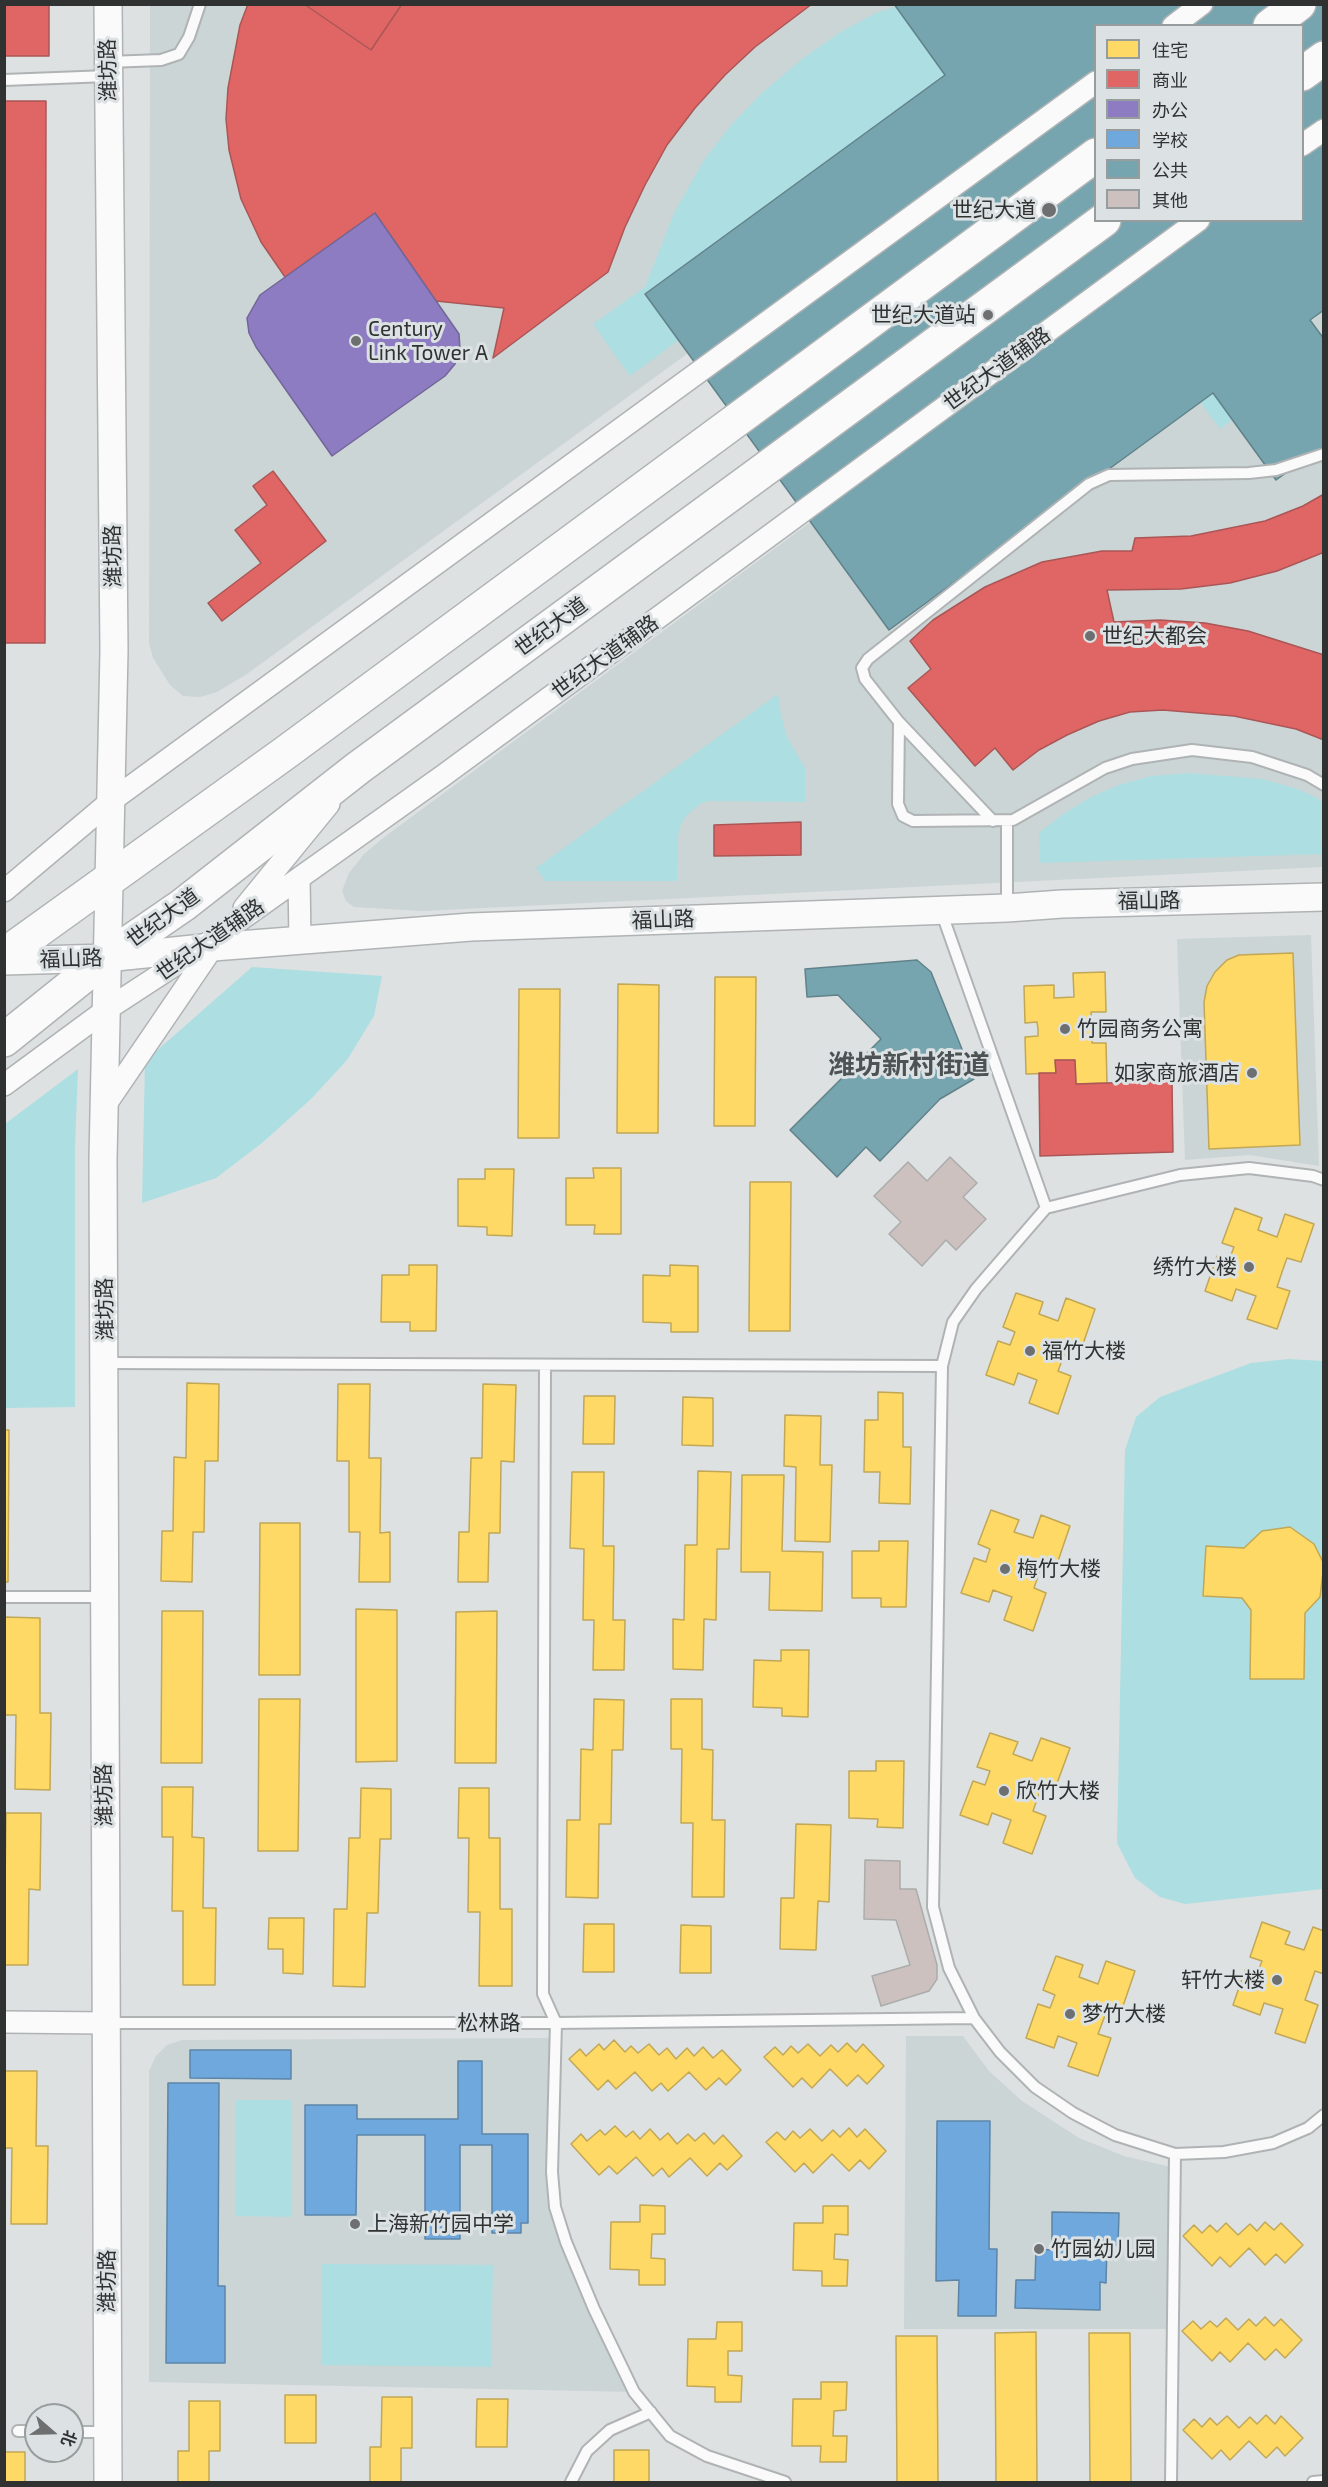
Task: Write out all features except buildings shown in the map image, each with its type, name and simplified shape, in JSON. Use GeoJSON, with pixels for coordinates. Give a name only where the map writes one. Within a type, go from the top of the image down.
{"type":"FeatureCollection","features":[{"type":"Feature","properties":{"kind":"main road"},"geometry":{"type":"LineString","coordinates":[[1273,24],[1299,4]]}},
{"type":"Feature","properties":{"kind":"main road"},"geometry":{"type":"LineString","coordinates":[[1304,72],[1323,58]]}},
{"type":"Feature","properties":{"kind":"main road"},"geometry":{"type":"LineString","coordinates":[[4,954],[285,753],[1094,156]]}},
{"type":"Feature","properties":{"kind":"main road","name":"世纪大道"},"geometry":{"type":"LineString","coordinates":[[4,1040],[106,958],[183,905],[358,768],[1101,222]]}},
{"type":"Feature","properties":{"kind":"street","name":"潍坊路"},"geometry":{"type":"LineString","coordinates":[[108,4],[114,651],[104,1107],[108,2482]]}},
{"type":"Feature","properties":{"kind":"street"},"geometry":{"type":"LineString","coordinates":[[1176,24],[1202,4]]}},
{"type":"Feature","properties":{"kind":"street"},"geometry":{"type":"LineString","coordinates":[[4,891],[111,801],[1094,83]]}},
{"type":"Feature","properties":{"kind":"street"},"geometry":{"type":"LineString","coordinates":[[1304,144],[1323,130]]}},
{"type":"Feature","properties":{"kind":"street","name":"世纪大道辅路"},"geometry":{"type":"LineString","coordinates":[[4,1085],[106,1011],[213,942],[1196,222]]}},
{"type":"Feature","properties":{"kind":"street"},"geometry":{"type":"LineString","coordinates":[[104,1107],[213,942],[358,768]]}},
{"type":"Feature","properties":{"kind":"street"},"geometry":{"type":"LineString","coordinates":[[299,878],[300,940]]}},
{"type":"Feature","properties":{"kind":"street","name":"福山路"},"geometry":{"type":"LineString","coordinates":[[4,961],[106,958],[213,942],[300,940],[471,927],[1007,908],[1062,904],[1323,897]]}},
{"type":"Feature","properties":{"kind":"street","name":"松林路"},"geometry":{"type":"LineString","coordinates":[[4,2022],[107,2023]]}},
{"type":"Feature","properties":{"kind":"lane"},"geometry":{"type":"LineString","coordinates":[[4,80],[108,69],[161,60],[179,54],[189,37],[200,4]]}},
{"type":"Feature","properties":{"kind":"lane"},"geometry":{"type":"LineString","coordinates":[[993,820],[899,722],[865,680],[862,668],[868,658],[1089,484],[1109,475],[1249,473],[1276,470],[1323,454]]}},
{"type":"Feature","properties":{"kind":"lane"},"geometry":{"type":"LineString","coordinates":[[899,722],[898,804],[903,816],[913,821],[1019,818],[1105,768],[1132,759],[1192,750],[1252,757],[1307,775],[1323,785]]}},
{"type":"Feature","properties":{"kind":"lane"},"geometry":{"type":"LineString","coordinates":[[1007,820],[1007,908]]}},
{"type":"Feature","properties":{"kind":"lane"},"geometry":{"type":"LineString","coordinates":[[941,910],[1047,1208]]}},
{"type":"Feature","properties":{"kind":"lane"},"geometry":{"type":"LineString","coordinates":[[1323,1180],[1313,1176],[1249,1168],[1238,1169],[1180,1175],[1047,1208],[976,1289],[953,1322],[942,1366],[933,1907],[950,1968],[974,2018],[1000,2052],[1035,2087],[1073,2113],[1115,2135],[1175,2154],[1224,2152],[1273,2143],[1308,2128],[1323,2115]]}},
{"type":"Feature","properties":{"kind":"lane"},"geometry":{"type":"LineString","coordinates":[[105,1363],[942,1366]]}},
{"type":"Feature","properties":{"kind":"lane"},"geometry":{"type":"LineString","coordinates":[[545,1365],[543,1994],[556,2023],[552,2172],[555,2207],[566,2242],[594,2309],[634,2392],[670,2436],[707,2456],[785,2482]]}},
{"type":"Feature","properties":{"kind":"lane"},"geometry":{"type":"LineString","coordinates":[[4,1597],[104,1597]]}},
{"type":"Feature","properties":{"kind":"lane","name":"松林路"},"geometry":{"type":"LineString","coordinates":[[107,2023],[556,2023],[974,2018]]}},
{"type":"Feature","properties":{"kind":"lane"},"geometry":{"type":"LineString","coordinates":[[1171,2482],[1175,2154]]}},
{"type":"Feature","properties":{"kind":"lane"},"geometry":{"type":"LineString","coordinates":[[571,2482],[586,2451],[610,2430],[651,2412]]}},
{"type":"Feature","properties":{"kind":"lane"},"geometry":{"type":"LineString","coordinates":[[18,2431],[24,2431]]}},
{"type":"Feature","properties":{"kind":"lane"},"geometry":{"type":"LineString","coordinates":[[84,2432],[108,2432]]}},
{"type":"Feature","properties":{"kind":"lane"},"geometry":{"type":"LineString","coordinates":[[1313,2482],[1323,2481]]}},
{"type":"Feature","properties":{"kind":"shaded area"},"geometry":{"type":"Polygon","coordinates":[[[150,5],[1167,5],[1103,24],[1094,24],[1094,58],[247,674],[217,692],[200,697],[183,696],[170,685],[153,658],[149,643],[150,5]]]}},
{"type":"Feature","properties":{"kind":"shaded area"},"geometry":{"type":"Polygon","coordinates":[[[901,5],[1094,26],[1094,35],[630,376],[593,324],[645,287],[675,211],[704,160],[731,125],[762,93],[802,59],[842,31],[876,13],[901,5]]]}},
{"type":"Feature","properties":{"kind":"shaded area"},"geometry":{"type":"Polygon","coordinates":[[[1323,142],[1323,867],[422,911],[354,907],[346,901],[342,891],[349,873],[364,854],[383,838],[1217,222],[1304,222],[1304,213],[1323,142]]]}},
{"type":"Feature","properties":{"kind":"shaded area"},"geometry":{"type":"Polygon","coordinates":[[[1172,364],[1254,404],[1220,429],[1172,364]]]}},
{"type":"Feature","properties":{"kind":"shaded area"},"geometry":{"type":"Polygon","coordinates":[[[778,694],[787,737],[805,768],[805,802],[708,801],[700,804],[686,816],[681,824],[678,835],[677,881],[545,881],[536,868],[778,694]]]}},
{"type":"Feature","properties":{"kind":"shaded area"},"geometry":{"type":"Polygon","coordinates":[[[1188,773],[1262,779],[1298,789],[1317,798],[1323,803],[1323,854],[1040,863],[1039,833],[1063,814],[1091,797],[1119,785],[1151,776],[1188,773]]]}},
{"type":"Feature","properties":{"kind":"shaded area"},"geometry":{"type":"Polygon","coordinates":[[[1311,935],[1319,1166],[1250,1155],[1185,1160],[1177,939],[1311,935]]]}},
{"type":"Feature","properties":{"kind":"shaded area"},"geometry":{"type":"Polygon","coordinates":[[[252,967],[382,976],[374,1016],[347,1060],[311,1099],[262,1143],[216,1178],[142,1203],[145,1061],[252,967]]]}},
{"type":"Feature","properties":{"kind":"shaded area"},"geometry":{"type":"Polygon","coordinates":[[[78,1069],[75,1146],[75,1407],[5,1408],[5,1124],[78,1069]]]}},
{"type":"Feature","properties":{"kind":"shaded area"},"geometry":{"type":"Polygon","coordinates":[[[1288,1359],[1323,1361],[1323,1889],[1185,1904],[1160,1897],[1135,1878],[1117,1843],[1125,1450],[1136,1417],[1160,1397],[1251,1363],[1288,1359]]]}},
{"type":"Feature","properties":{"kind":"shaded area","name":"竹园幼儿园"},"geometry":{"type":"Polygon","coordinates":[[[906,2036],[963,2036],[989,2071],[1022,2101],[1079,2138],[1124,2156],[1175,2168],[1173,2329],[904,2329],[906,2036]]]}},
{"type":"Feature","properties":{"kind":"shaded area","name":"上海新竹园中学"},"geometry":{"type":"Polygon","coordinates":[[[556,2038],[555,2207],[634,2392],[149,2382],[149,2071],[156,2056],[167,2045],[182,2040],[556,2038]]]}},
{"type":"Feature","properties":{"kind":"shaded area"},"geometry":{"type":"Polygon","coordinates":[[[235,2100],[292,2100],[292,2217],[235,2216],[235,2100]]]}},
{"type":"Feature","properties":{"kind":"shaded area"},"geometry":{"type":"Polygon","coordinates":[[[322,2264],[493,2265],[491,2367],[321,2365],[322,2264]]]}},
{"type":"Feature","properties":{"kind":"place","name":"世纪大道"},"geometry":{"type":"Point","coordinates":[1049,210]}},
{"type":"Feature","properties":{"kind":"place","name":"世纪大道站"},"geometry":{"type":"Point","coordinates":[988,315]}},
{"type":"Feature","properties":{"kind":"place","name":"Century Link Tower A"},"geometry":{"type":"Point","coordinates":[356,341]}},
{"type":"Feature","properties":{"kind":"place","name":"世纪大都会"},"geometry":{"type":"Point","coordinates":[1090,636]}},
{"type":"Feature","properties":{"kind":"place","name":"竹园商务公寓"},"geometry":{"type":"Point","coordinates":[1065,1029]}},
{"type":"Feature","properties":{"kind":"place","name":"如家商旅酒店"},"geometry":{"type":"Point","coordinates":[1252,1073]}},
{"type":"Feature","properties":{"kind":"place","name":"绣竹大楼"},"geometry":{"type":"Point","coordinates":[1249,1267]}},
{"type":"Feature","properties":{"kind":"place","name":"福竹大楼"},"geometry":{"type":"Point","coordinates":[1030,1351]}},
{"type":"Feature","properties":{"kind":"place","name":"梅竹大楼"},"geometry":{"type":"Point","coordinates":[1005,1569]}},
{"type":"Feature","properties":{"kind":"place","name":"欣竹大楼"},"geometry":{"type":"Point","coordinates":[1004,1791]}},
{"type":"Feature","properties":{"kind":"place","name":"轩竹大楼"},"geometry":{"type":"Point","coordinates":[1277,1980]}},
{"type":"Feature","properties":{"kind":"place","name":"梦竹大楼"},"geometry":{"type":"Point","coordinates":[1070,2014]}},
{"type":"Feature","properties":{"kind":"place","name":"上海新竹园中学"},"geometry":{"type":"Point","coordinates":[355,2224]}},
{"type":"Feature","properties":{"kind":"place","name":"竹园幼儿园"},"geometry":{"type":"Point","coordinates":[1039,2249]}},
{"type":"Feature","properties":{"kind":"district","name":"潍坊新村街道"},"geometry":{"type":"Point","coordinates":[909,1065]}}]}
